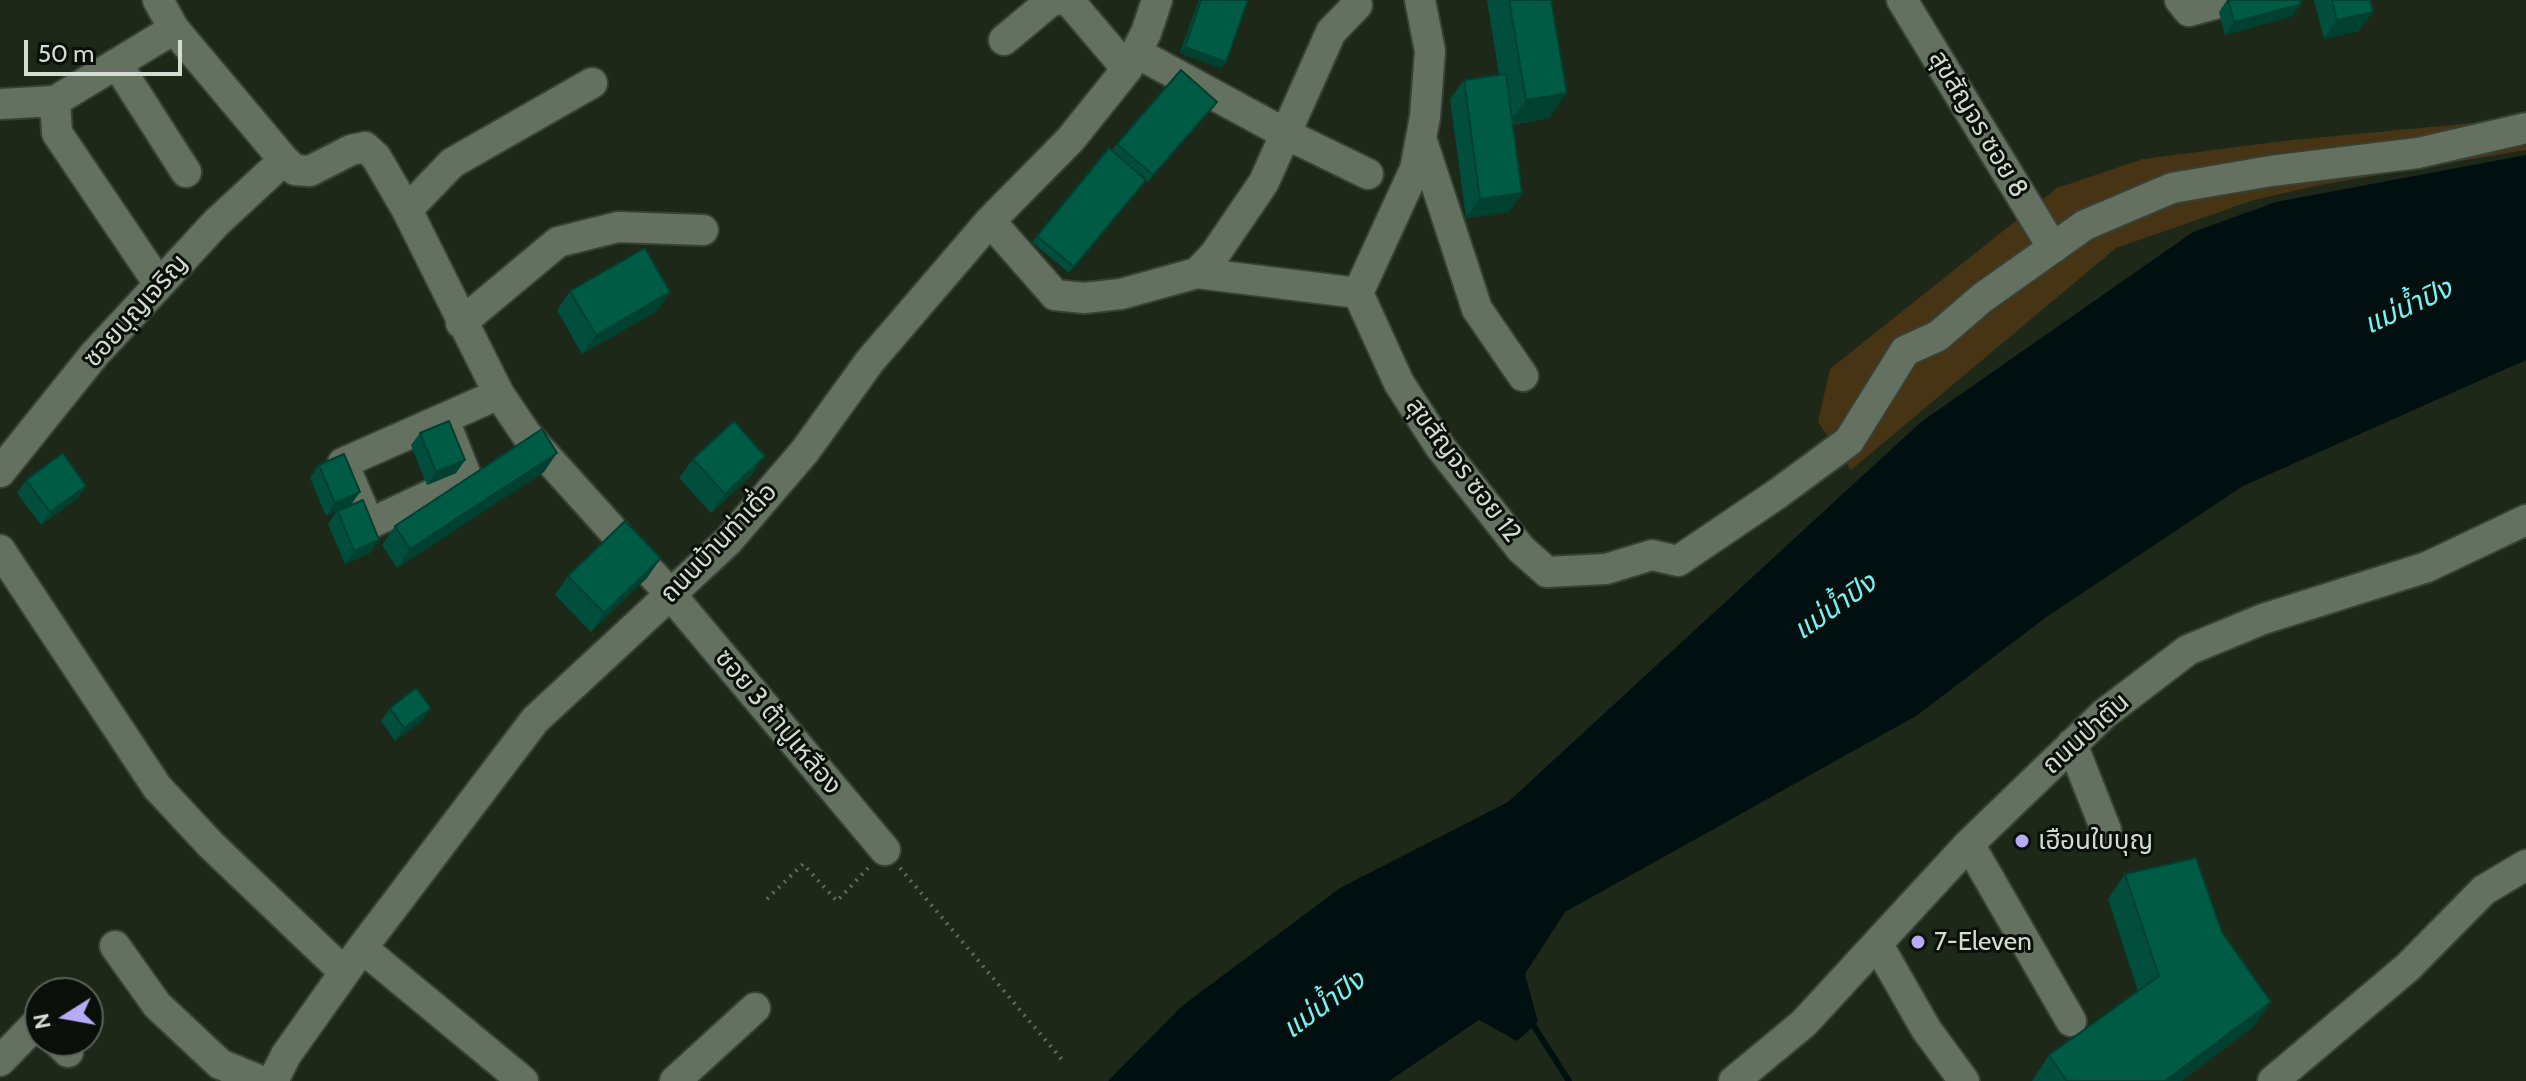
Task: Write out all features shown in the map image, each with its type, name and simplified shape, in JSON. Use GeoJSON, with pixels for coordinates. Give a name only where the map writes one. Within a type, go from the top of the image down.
{"type":"FeatureCollection","features":[{"type":"Feature","properties":{"kind":"street"},"geometry":{"type":"LineString","coordinates":[[158,0],[174,29],[284,160]]}},
{"type":"Feature","properties":{"kind":"street"},"geometry":{"type":"LineString","coordinates":[[1004,40],[1052,0]]}},
{"type":"Feature","properties":{"kind":"street"},"geometry":{"type":"LineString","coordinates":[[1062,0],[1070,2],[1132,61],[1368,174]]}},
{"type":"Feature","properties":{"kind":"street","name":"ถนนบ้านท่าเดื่อ"},"geometry":{"type":"LineString","coordinates":[[273,1081],[286,1055],[344,972],[535,720],[671,595],[748,519],[805,451],[870,361],[990,221],[1070,140],[1132,61],[1157,0]]}},
{"type":"Feature","properties":{"kind":"street"},"geometry":{"type":"LineString","coordinates":[[990,221],[1055,295],[1084,298],[1121,294],[1197,273],[1358,293],[1415,169],[1430,51],[1420,0]]}},
{"type":"Feature","properties":{"kind":"street","name":"สุขสัญจร ซอย 8"},"geometry":{"type":"LineString","coordinates":[[1902,0],[2053,248]]}},
{"type":"Feature","properties":{"kind":"street"},"geometry":{"type":"LineString","coordinates":[[2180,0],[2189,11],[2229,0]]}},
{"type":"Feature","properties":{"kind":"street"},"geometry":{"type":"LineString","coordinates":[[1197,273],[1215,254],[1264,182],[1331,32],[1357,5]]}},
{"type":"Feature","properties":{"kind":"street"},"geometry":{"type":"LineString","coordinates":[[0,104],[55,101],[174,29]]}},
{"type":"Feature","properties":{"kind":"street"},"geometry":{"type":"LineString","coordinates":[[117,64],[186,172]]}},
{"type":"Feature","properties":{"kind":"street"},"geometry":{"type":"LineString","coordinates":[[407,210],[452,163],[592,83]]}},
{"type":"Feature","properties":{"kind":"street"},"geometry":{"type":"LineString","coordinates":[[55,101],[57,133],[159,284]]}},
{"type":"Feature","properties":{"kind":"street"},"geometry":{"type":"LineString","coordinates":[[2053,248],[2085,225],[2172,188],[2271,171],[2418,153],[2526,128]]}},
{"type":"Feature","properties":{"kind":"street"},"geometry":{"type":"LineString","coordinates":[[1421,139],[1477,309],[1523,376]]}},
{"type":"Feature","properties":{"kind":"street","name":"ซอย 3 ต้าปูเหลือง"},"geometry":{"type":"LineString","coordinates":[[284,160],[295,170],[310,171],[351,150],[365,147],[376,157],[407,210],[499,394],[526,434],[671,595],[885,850]]}},
{"type":"Feature","properties":{"kind":"street","name":"ซอยบุญเจริญ"},"geometry":{"type":"LineString","coordinates":[[0,472],[94,355],[216,223],[284,160]]}},
{"type":"Feature","properties":{"kind":"street"},"geometry":{"type":"LineString","coordinates":[[461,323],[558,242],[618,227],[703,230]]}},
{"type":"Feature","properties":{"kind":"street","name":"สุขสัญจร ซอย 12"},"geometry":{"type":"LineString","coordinates":[[1358,293],[1399,383],[1441,448],[1521,549],[1547,572],[1606,569],[1652,555],[1678,561],[1708,543],[1849,441],[1905,351],[1938,336],[1982,298],[2053,248]]}},
{"type":"Feature","properties":{"kind":"street"},"geometry":{"type":"LineString","coordinates":[[444,420],[499,394]]}},
{"type":"Feature","properties":{"kind":"street","name":"ถนนป่าตัน"},"geometry":{"type":"LineString","coordinates":[[1734,1081],[1804,1023],[1969,844],[2072,744],[2104,714],[2188,650],[2263,619],[2427,567],[2526,520]]}},
{"type":"Feature","properties":{"kind":"street"},"geometry":{"type":"LineString","coordinates":[[0,550],[157,787],[211,845],[344,972]]}},
{"type":"Feature","properties":{"kind":"street"},"geometry":{"type":"LineString","coordinates":[[2072,744],[2106,830]]}},
{"type":"Feature","properties":{"kind":"street"},"geometry":{"type":"LineString","coordinates":[[1969,844],[2071,1021]]}},
{"type":"Feature","properties":{"kind":"street"},"geometry":{"type":"LineString","coordinates":[[2273,1081],[2408,967],[2484,890],[2526,865]]}},
{"type":"Feature","properties":{"kind":"street"},"geometry":{"type":"LineString","coordinates":[[1878,945],[1926,1029],[1964,1081]]}},
{"type":"Feature","properties":{"kind":"street"},"geometry":{"type":"LineString","coordinates":[[115,946],[157,1005],[220,1064],[261,1081]]}},
{"type":"Feature","properties":{"kind":"street"},"geometry":{"type":"LineString","coordinates":[[362,948],[523,1081]]}},
{"type":"Feature","properties":{"kind":"street"},"geometry":{"type":"LineString","coordinates":[[675,1081],[755,1008]]}},
{"type":"Feature","properties":{"kind":"street"},"geometry":{"type":"LineString","coordinates":[[0,1061],[24,1036]]}},
{"type":"Feature","properties":{"kind":"path"},"geometry":{"type":"LineString","coordinates":[[767,899],[803,864],[837,901],[885,850],[1064,1062]]}},
{"type":"Feature","properties":{"kind":"shaded area"},"geometry":{"type":"Polygon","coordinates":[[[2526,118],[2526,150],[2320,185],[2254,200],[2116,248],[1851,470],[1818,422],[1830,369],[2057,188],[2143,159],[2292,140],[2526,118]]]}},
{"type":"Feature","properties":{"kind":"water","name":"แม่น้ำปิง"},"geometry":{"type":"Polygon","coordinates":[[[2526,155],[2526,360],[2243,486],[2045,618],[1916,716],[1565,912],[1525,974],[1538,1022],[1517,1041],[1479,1020],[1389,1081],[1108,1081],[1182,1006],[1340,888],[1508,802],[1921,422],[2193,232],[2276,202],[2526,155]]]}},
{"type":"Feature","properties":{"kind":"building"},"geometry":{"type":"Polygon","coordinates":[[[1201,0],[1248,0],[1226,62],[1185,47],[1201,0]]]}},
{"type":"Feature","properties":{"kind":"building"},"geometry":{"type":"Polygon","coordinates":[[[1509,0],[1551,0],[1567,93],[1526,100],[1509,0]]]}},
{"type":"Feature","properties":{"kind":"building"},"geometry":{"type":"Polygon","coordinates":[[[2228,0],[2300,0],[2301,4],[2234,22],[2228,0]]]}},
{"type":"Feature","properties":{"kind":"building"},"geometry":{"type":"Polygon","coordinates":[[[2332,0],[2370,0],[2373,12],[2337,20],[2332,0]]]}},
{"type":"Feature","properties":{"kind":"building"},"geometry":{"type":"Polygon","coordinates":[[[1181,70],[1217,102],[1153,175],[1117,144],[1181,70]]]}},
{"type":"Feature","properties":{"kind":"building"},"geometry":{"type":"Polygon","coordinates":[[[1506,74],[1522,193],[1480,199],[1464,80],[1506,74]]]}},
{"type":"Feature","properties":{"kind":"building"},"geometry":{"type":"Polygon","coordinates":[[[1109,148],[1146,180],[1074,267],[1037,236],[1109,148]]]}},
{"type":"Feature","properties":{"kind":"building"},"geometry":{"type":"Polygon","coordinates":[[[645,248],[670,292],[596,335],[570,291],[645,248]]]}},
{"type":"Feature","properties":{"kind":"building"},"geometry":{"type":"Polygon","coordinates":[[[449,421],[465,460],[436,472],[420,433],[449,421]]]}},
{"type":"Feature","properties":{"kind":"building"},"geometry":{"type":"Polygon","coordinates":[[[734,421],[765,456],[725,494],[693,459],[734,421]]]}},
{"type":"Feature","properties":{"kind":"building"},"geometry":{"type":"Polygon","coordinates":[[[542,429],[557,453],[410,549],[395,526],[542,429]]]}},
{"type":"Feature","properties":{"kind":"building"},"geometry":{"type":"Polygon","coordinates":[[[63,453],[86,486],[50,512],[26,480],[63,453]]]}},
{"type":"Feature","properties":{"kind":"building"},"geometry":{"type":"Polygon","coordinates":[[[344,454],[360,492],[335,503],[319,465],[344,454]]]}},
{"type":"Feature","properties":{"kind":"building"},"geometry":{"type":"Polygon","coordinates":[[[363,500],[379,540],[354,551],[338,511],[363,500]]]}},
{"type":"Feature","properties":{"kind":"building"},"geometry":{"type":"Polygon","coordinates":[[[625,521],[661,558],[604,613],[568,576],[625,521]]]}},
{"type":"Feature","properties":{"kind":"building"},"geometry":{"type":"Polygon","coordinates":[[[416,688],[431,708],[404,728],[390,708],[416,688]]]}},
{"type":"Feature","properties":{"kind":"building"},"geometry":{"type":"Polygon","coordinates":[[[2196,858],[2222,932],[2271,1002],[2165,1081],[2067,1081],[2049,1055],[2159,976],[2125,874],[2196,858]]]}},
{"type":"Feature","properties":{"kind":"waterway"},"geometry":{"type":"LineString","coordinates":[[1530,1020],[1569,1081]]}},
{"type":"Feature","properties":{"kind":"place","name":"เฮือนใบบุญ"},"geometry":{"type":"Point","coordinates":[2022,841]}},
{"type":"Feature","properties":{"kind":"place","name":"7-Eleven"},"geometry":{"type":"Point","coordinates":[1918,942]}}]}
